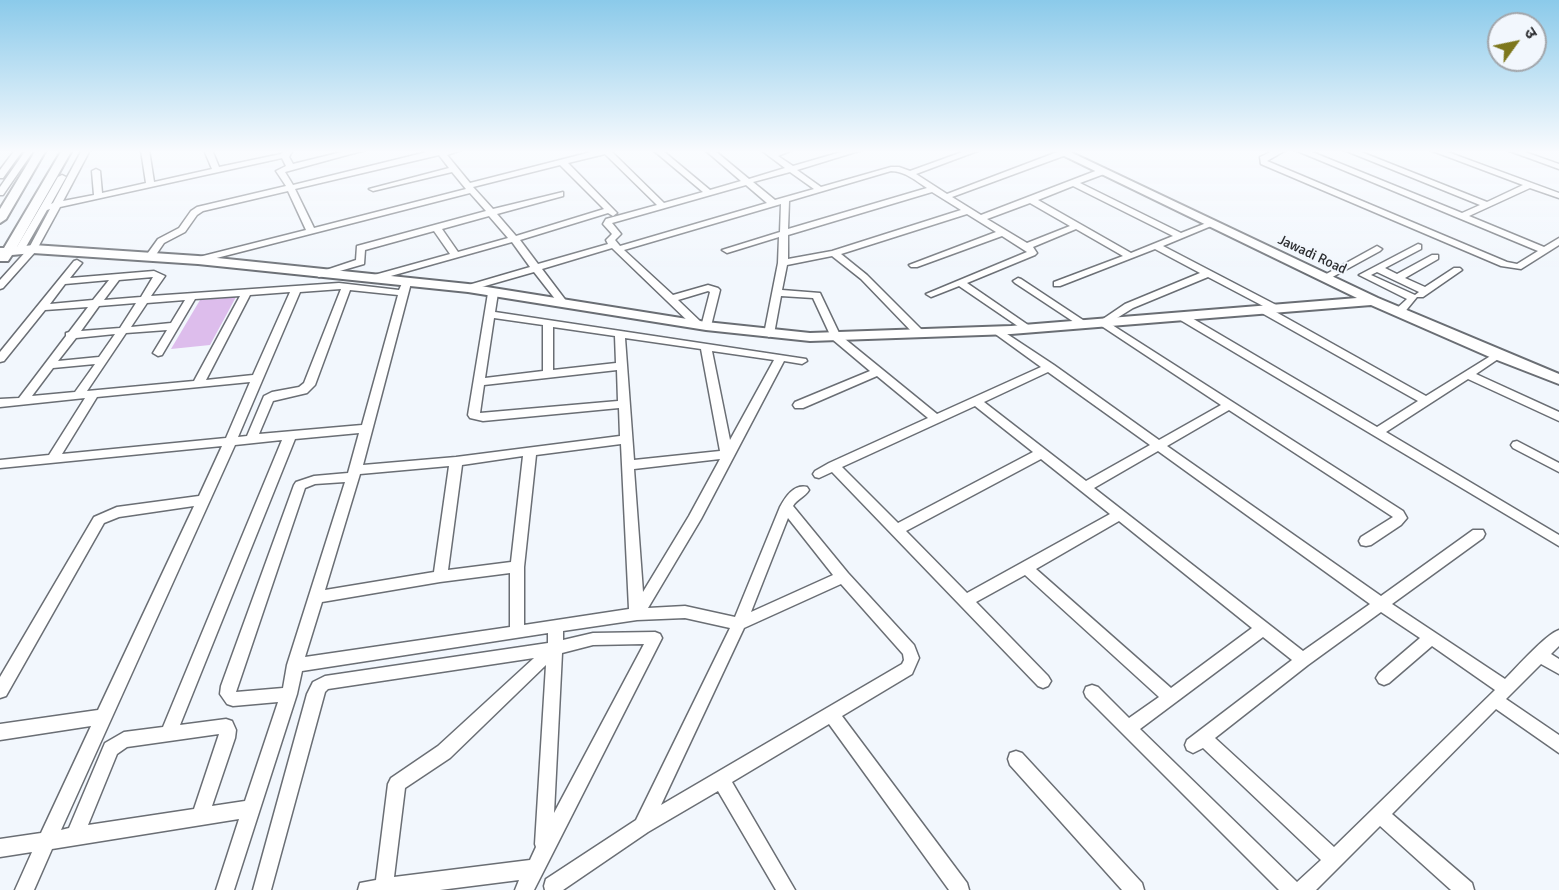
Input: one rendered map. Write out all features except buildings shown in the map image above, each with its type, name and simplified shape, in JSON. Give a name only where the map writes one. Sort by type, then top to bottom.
[{"type":"street","points":[[0,219],[17,192]]},
{"type":"street","points":[[0,286],[12,253],[45,192]]},
{"type":"street","points":[[12,253],[54,192]]},
{"type":"street","points":[[12,253],[56,205],[63,192]]},
{"type":"street","points":[[98,192],[98,196]]},
{"type":"street","points":[[44,208],[117,192]]},
{"type":"street","points":[[150,257],[159,241],[185,228],[196,210],[276,192]]},
{"type":"street","points":[[293,192],[311,231]]},
{"type":"street","points":[[198,260],[457,192]]},
{"type":"street","points":[[473,192],[514,239],[562,302]]},
{"type":"street","points":[[592,192],[618,218]]},
{"type":"street","points":[[649,192],[663,206]]},
{"type":"street","points":[[701,325],[616,247],[610,240],[617,234],[607,223],[708,192]]},
{"type":"street","points":[[760,192],[773,203]]},
{"type":"street","points":[[468,288],[810,192]]},
{"type":"street","points":[[727,250],[924,192]]},
{"type":"street","points":[[931,294],[1031,255],[1032,251],[937,192]]},
{"type":"street","points":[[946,197],[960,192]]},
{"type":"street","points":[[979,219],[1051,192]]},
{"type":"street","points":[[1089,192],[1180,236]]},
{"type":"street","name":"Jawadi Road","points":[[1143,192],[1373,301],[1497,355],[1559,379]]},
{"type":"street","points":[[1333,192],[1504,264],[1518,267],[1559,241]]},
{"type":"street","points":[[1401,192],[1544,250]]},
{"type":"street","points":[[1454,192],[1488,205]]},
{"type":"street","points":[[1461,216],[1516,192]]},
{"type":"street","points":[[318,274],[361,262],[360,248],[560,194]]},
{"type":"street","points":[[770,334],[783,263],[785,199]]},
{"type":"street","points":[[1031,200],[1130,256]]},
{"type":"street","points":[[370,279],[610,210]]},
{"type":"street","points":[[783,263],[834,253],[966,211]]},
{"type":"street","points":[[1057,284],[1212,224]]},
{"type":"street","points":[[1026,247],[1077,226]]},
{"type":"street","points":[[436,227],[456,256]]},
{"type":"street","points":[[914,265],[1001,233]]},
{"type":"street","points":[[1155,246],[1208,273],[1424,399]]},
{"type":"street","points":[[1413,298],[1364,275],[1418,247]]},
{"type":"street","points":[[1324,278],[1377,249]]},
{"type":"street","points":[[12,253],[198,260],[370,279],[404,288]]},
{"type":"street","points":[[834,253],[869,282],[918,332]]},
{"type":"street","points":[[1397,278],[1435,257]]},
{"type":"street","points":[[0,359],[77,263]]},
{"type":"street","points":[[1377,268],[1425,291]]},
{"type":"street","points":[[1399,312],[1413,298],[1456,270]]},
{"type":"street","points":[[1102,323],[1129,306],[1208,273]]},
{"type":"street","points":[[64,281],[158,274],[158,279],[79,395]]},
{"type":"street","points":[[22,400],[93,304],[116,277]]},
{"type":"street","points":[[1018,281],[1084,324]]},
{"type":"street","points":[[960,282],[1029,329]]},
{"type":"street","points":[[43,308],[347,286],[468,288],[701,325],[770,334],[836,337],[1029,329],[1373,301]]},
{"type":"street","points":[[251,440],[272,396],[303,390],[309,385],[347,286]]},
{"type":"street","points":[[225,890],[289,693],[354,474],[404,288]]},
{"type":"street","points":[[671,299],[708,288],[715,290],[701,325]]},
{"type":"street","points":[[24,890],[230,442],[296,289]]},
{"type":"street","points":[[198,384],[246,293]]},
{"type":"street","points":[[493,293],[474,411],[477,417],[624,404]]},
{"type":"street","points":[[777,294],[817,295],[836,337],[936,419]]},
{"type":"street","points":[[158,352],[192,296]]},
{"type":"street","points":[[489,314],[802,361]]},
{"type":"street","points":[[1181,316],[1559,541]]},
{"type":"street","points":[[548,323],[548,374]]},
{"type":"street","points":[[1102,323],[1398,514],[1400,518],[1396,522],[1366,541]]},
{"type":"street","points":[[70,335],[174,326]]},
{"type":"street","points":[[998,331],[1431,637],[1559,745]]},
{"type":"street","points":[[620,333],[637,614]]},
{"type":"street","points":[[706,346],[728,454]]},
{"type":"street","points":[[1378,432],[1424,399],[1497,355]]},
{"type":"street","points":[[637,614],[694,519],[780,358]]},
{"type":"street","points":[[48,365],[102,360]]},
{"type":"street","points":[[479,382],[622,366]]},
{"type":"street","points":[[819,474],[1050,367]]},
{"type":"street","points":[[799,405],[879,371]]},
{"type":"street","points":[[1467,374],[1559,417]]},
{"type":"street","points":[[0,403],[258,378]]},
{"type":"street","points":[[53,459],[93,394]]},
{"type":"street","points":[[976,401],[1303,660]]},
{"type":"street","points":[[1085,487],[1230,405]]},
{"type":"street","points":[[1,466],[366,428]]},
{"type":"street","points":[[168,734],[290,436]]},
{"type":"street","points":[[289,693],[233,699],[228,694],[300,485],[314,480],[354,474],[626,439]]},
{"type":"street","points":[[1517,445],[1559,468]]},
{"type":"street","points":[[517,632],[517,567],[530,451]]},
{"type":"street","points":[[897,530],[1042,453]]},
{"type":"street","points":[[628,465],[728,454]]},
{"type":"street","points":[[440,576],[456,461]]},
{"type":"street","points":[[833,466],[1043,681]]},
{"type":"street","points":[[642,826],[739,624],[786,507],[792,497],[803,490]]},
{"type":"street","points":[[0,691],[99,520],[117,512],[203,500]]},
{"type":"street","points":[[553,886],[642,826],[907,669],[912,657],[786,507]]},
{"type":"street","points":[[966,601],[1120,514]]},
{"type":"street","points":[[1334,859],[1198,741],[1380,603],[1478,534]]},
{"type":"street","points":[[317,597],[440,576],[517,567]]},
{"type":"street","points":[[1026,568],[1170,697]]},
{"type":"street","points":[[296,665],[637,614],[685,612],[739,624],[843,577]]},
{"type":"street","points":[[543,849],[556,626]]},
{"type":"street","points":[[1129,729],[1263,628]]},
{"type":"street","points":[[1303,890],[1559,636]]},
{"type":"street","points":[[1384,678],[1431,637]]},
{"type":"street","points":[[262,890],[315,694],[319,687],[332,680],[554,648],[593,639],[655,638],[543,849],[524,890]]},
{"type":"street","points":[[533,869],[376,888],[397,784],[444,752],[554,648]]},
{"type":"street","points":[[1539,654],[1559,667]]},
{"type":"street","points":[[1092,692],[1292,890]]},
{"type":"street","points":[[830,713],[960,890]]},
{"type":"street","points":[[0,732],[103,717]]},
{"type":"street","points":[[75,836],[111,749],[124,740],[226,726],[228,730],[200,816]]},
{"type":"street","points":[[1016,759],[1135,890]]},
{"type":"street","points":[[721,780],[786,890]]},
{"type":"street","points":[[0,848],[250,808]]},
{"type":"street","points":[[1379,814],[1464,890]]},
{"type":"shaded area","points":[[236,297],[210,345],[171,349],[200,300]]}]
